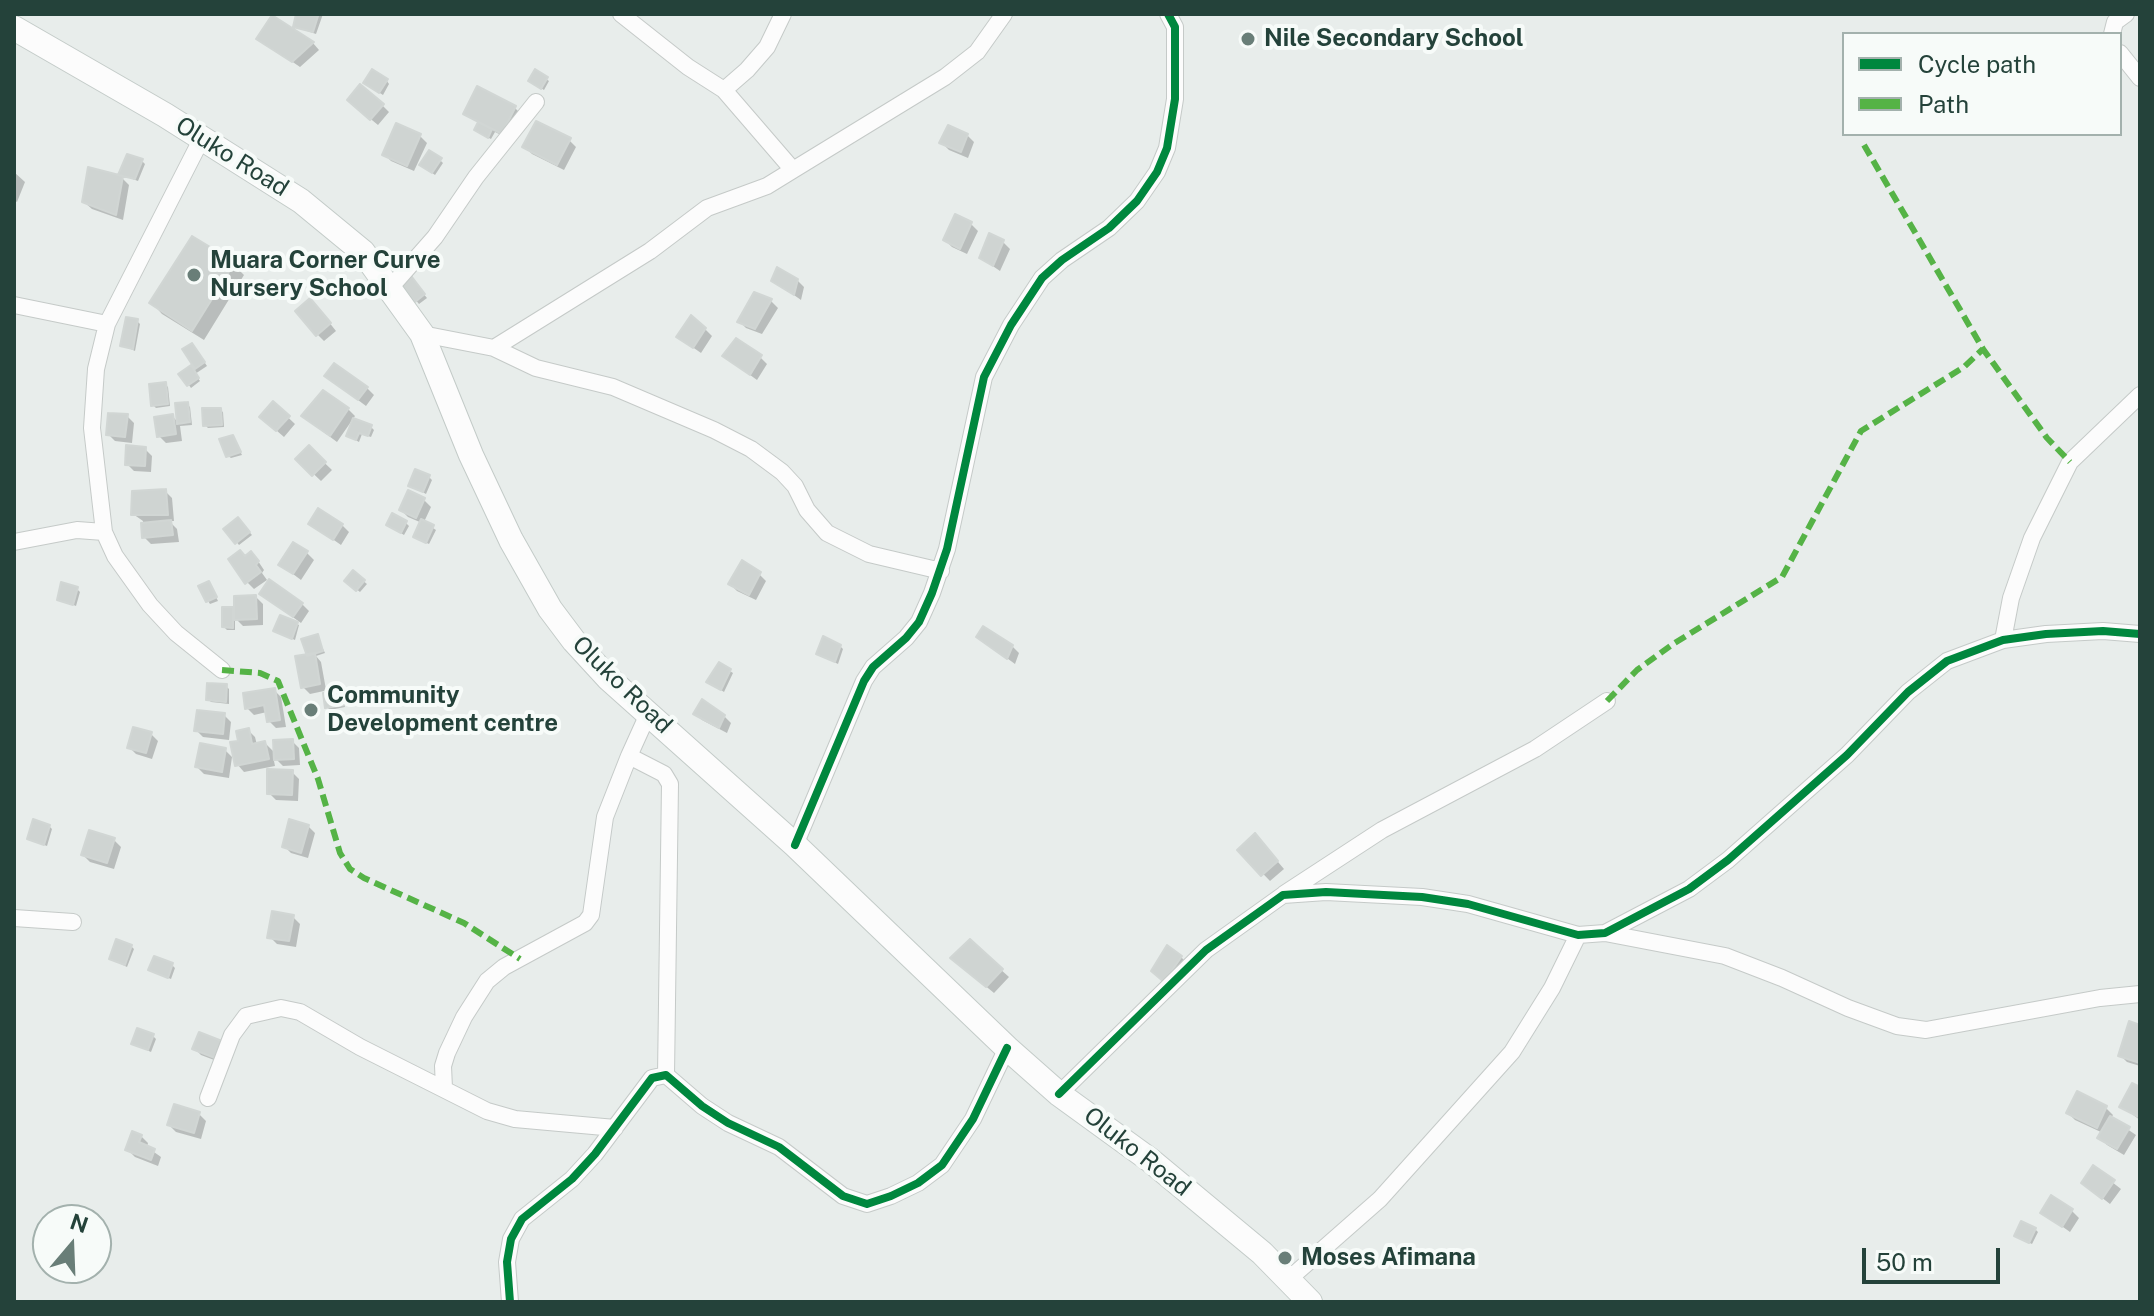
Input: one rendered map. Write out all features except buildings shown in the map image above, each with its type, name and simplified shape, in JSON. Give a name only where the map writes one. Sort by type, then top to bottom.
[{"type":"main road","name":"Oluko Road","points":[[14,28],[202,138],[301,201],[363,252],[422,334],[471,455],[511,540],[550,609],[599,669],[795,845],[1007,1048],[1059,1094],[1150,1160],[1262,1253],[1310,1302]]},
{"type":"street","points":[[621,14],[688,67],[724,90],[793,170]]},
{"type":"street","points":[[724,90],[767,47],[783,14]]},
{"type":"street","points":[[494,348],[650,251],[707,208],[767,186],[945,77],[977,52],[1004,14]]},
{"type":"street","points":[[795,845],[864,681],[873,667],[919,622],[941,571],[984,377],[1011,325],[1042,278],[1062,260],[1109,228],[1137,201],[1157,172],[1167,148],[1175,99],[1175,27],[1168,14]]},
{"type":"street","points":[[2112,32],[2115,22],[2126,14]]},
{"type":"street","points":[[2122,56],[2140,78]]},
{"type":"street","points":[[390,288],[435,237],[476,177],[536,102]]},
{"type":"street","points":[[202,138],[107,324],[96,369],[92,428],[104,532],[115,556],[150,605],[176,633],[222,670]]},
{"type":"street","points":[[14,305],[107,324]]},
{"type":"street","points":[[422,334],[494,348],[536,368],[613,387],[714,430],[751,449],[782,472],[795,486],[807,510],[827,533],[869,554],[941,571]]},
{"type":"street","points":[[2003,640],[2011,598],[2032,538],[2070,462],[2140,395]]},
{"type":"street","points":[[14,542],[77,530],[104,532]]},
{"type":"street","points":[[1605,933],[1689,889],[1728,860],[1847,755],[1908,692],[1947,661],[2003,640],[2103,631],[2140,634]]},
{"type":"street","points":[[1059,1094],[1206,950],[1382,830],[1535,749],[1607,701]]},
{"type":"street","points":[[444,1088],[443,1066],[447,1053],[464,1017],[487,981],[504,967],[585,923],[591,915],[605,817],[648,714]]},
{"type":"street","points":[[629,756],[664,774],[670,784],[666,1075]]},
{"type":"street","points":[[1283,895],[1326,892],[1422,897],[1468,904],[1578,935],[1605,933],[1725,956],[1860,1013],[1897,1026],[1926,1030],[2100,998],[2140,994]]},
{"type":"street","points":[[14,918],[73,922]]},
{"type":"street","points":[[1289,1279],[1380,1199],[1512,1052],[1552,988],[1578,935]]},
{"type":"street","points":[[208,1098],[232,1035],[246,1016],[281,1008],[300,1012],[360,1047],[487,1111],[515,1119],[615,1128]]},
{"type":"street","points":[[666,1075],[702,1106],[728,1123],[779,1147],[843,1196],[867,1204],[918,1183],[942,1165],[973,1119],[1007,1048]]},
{"type":"street","points":[[510,1302],[507,1262],[511,1239],[522,1219],[572,1179],[652,1078],[666,1075]]},
{"type":"marked path","points":[[1864,145],[1983,349],[2047,438],[2070,462]]},
{"type":"marked path","points":[[1607,701],[1637,670],[1673,644],[1782,577],[1861,431],[1964,367],[1983,349]]},
{"type":"marked path","points":[[222,670],[260,673],[278,681],[318,779],[340,853],[350,869],[464,923],[520,959]]},
{"type":"cycle path","points":[[795,845],[864,681],[873,667],[919,622],[932,593],[947,549],[984,377],[1011,325],[1042,278],[1062,260],[1109,228],[1137,201],[1157,172],[1167,148],[1175,99],[1175,27],[1168,14]]},
{"type":"cycle path","points":[[1059,1094],[1206,950],[1283,895],[1326,892],[1422,897],[1468,904],[1578,935],[1605,933],[1689,889],[1728,860],[1847,755],[1908,692],[1947,661],[2003,640],[2103,631],[2140,634]]},
{"type":"cycle path","points":[[510,1302],[507,1262],[511,1239],[522,1219],[572,1179],[595,1154],[652,1078],[666,1075],[702,1106],[728,1123],[779,1147],[843,1196],[867,1204],[918,1183],[942,1165],[973,1119],[1007,1048]]},
{"type":"place","name":"Nile Secondary School","points":[[1248,39]]},
{"type":"place","name":"Muara Corner Curve Nursery School","points":[[194,275]]},
{"type":"place","name":"Community Development centre","points":[[311,710]]},
{"type":"place","name":"Moses Afimana","points":[[1285,1258]]}]
